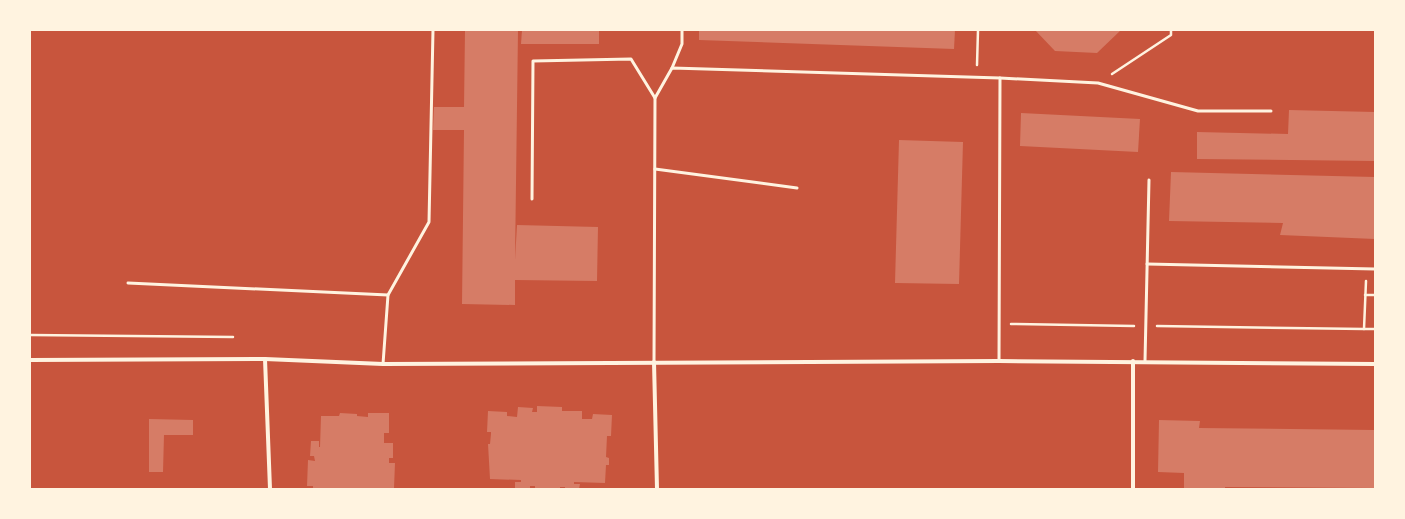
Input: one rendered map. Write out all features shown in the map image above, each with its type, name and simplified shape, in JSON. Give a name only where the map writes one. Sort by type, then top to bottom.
[{"type":"street","points":[[264,359],[270,489]]},
{"type":"street","points":[[30,360],[264,359],[383,364],[1145,361],[1375,364]]},
{"type":"street","points":[[1133,361],[1133,489]]},
{"type":"street","points":[[654,362],[657,489]]},
{"type":"lane","points":[[383,364],[388,295],[429,222],[433,30]]},
{"type":"lane","points":[[654,362],[655,98],[672,68],[682,44],[682,30]]},
{"type":"lane","points":[[532,199],[533,61],[631,59],[655,98]]},
{"type":"lane","points":[[672,68],[977,77],[1098,83],[1198,111],[1271,111]]},
{"type":"lane","points":[[999,361],[1000,78]]},
{"type":"lane","points":[[655,169],[797,188]]},
{"type":"lane","points":[[1145,361],[1150,180]]},
{"type":"lane","points":[[1147,264],[1375,269]]},
{"type":"lane","points":[[128,283],[388,295]]},
{"type":"path","points":[[977,77],[978,30]]},
{"type":"path","points":[[1098,83],[1171,35],[1171,30]]},
{"type":"path","points":[[1364,329],[1366,269]]},
{"type":"path","points":[[1365,295],[1375,295]]},
{"type":"path","points":[[1000,324],[1375,329]]},
{"type":"path","points":[[30,335],[234,337]]},
{"type":"building","points":[[465,30],[518,30],[515,260],[517,225],[598,227],[597,281],[515,280],[515,305],[462,304],[464,130],[433,130],[434,107],[464,107]]},
{"type":"building","points":[[522,30],[599,30],[599,44],[521,44]]},
{"type":"building","points":[[699,30],[955,30],[954,49],[699,40]]},
{"type":"building","points":[[1035,30],[1121,30],[1097,53],[1055,51]]},
{"type":"building","points":[[1289,110],[1375,112],[1375,161],[1197,159],[1197,132],[1288,134]]},
{"type":"building","points":[[1021,113],[1140,119],[1138,152],[1020,146]]},
{"type":"building","points":[[899,140],[963,142],[959,284],[895,283]]},
{"type":"building","points":[[1171,172],[1375,177],[1375,239],[1280,235],[1283,223],[1169,221]]},
{"type":"building","points":[[537,406],[562,407],[562,411],[582,411],[582,419],[592,419],[593,414],[612,415],[611,436],[607,436],[606,457],[609,458],[609,465],[606,465],[605,483],[574,482],[574,484],[580,484],[579,489],[565,489],[565,487],[560,487],[560,489],[535,489],[535,486],[530,486],[530,489],[515,489],[515,482],[521,482],[521,480],[490,479],[488,444],[490,444],[491,432],[487,432],[488,411],[507,412],[507,416],[517,417],[518,407],[533,408],[532,412],[537,412]]},
{"type":"building","points":[[340,413],[357,414],[357,416],[368,417],[368,413],[389,413],[389,433],[384,433],[384,443],[393,443],[393,458],[389,458],[389,463],[395,463],[394,488],[313,489],[313,486],[307,486],[308,460],[315,461],[314,456],[310,456],[311,441],[319,441],[320,447],[321,416],[339,416]]},
{"type":"building","points":[[149,419],[193,420],[193,435],[164,435],[163,472],[149,472]]},
{"type":"building","points":[[1159,420],[1200,421],[1199,428],[1375,430],[1375,488],[1225,487],[1225,489],[1184,489],[1184,473],[1158,472]]}]
